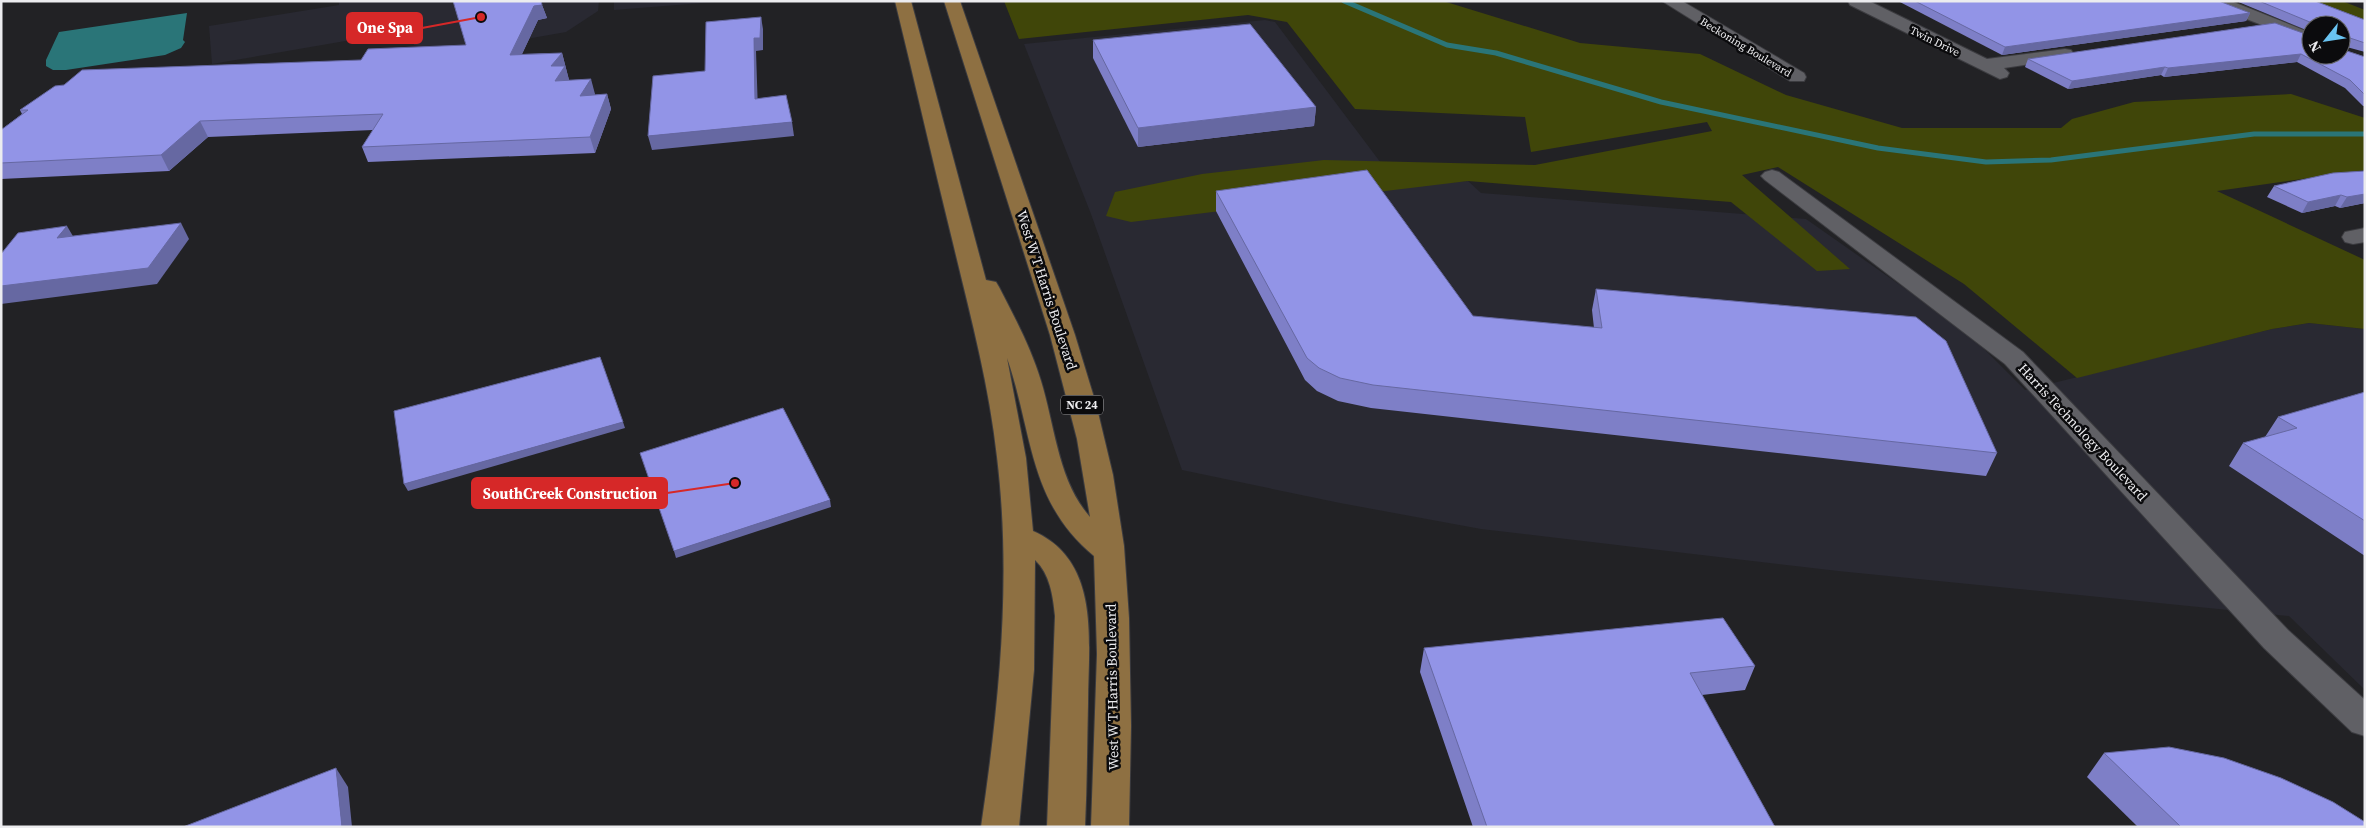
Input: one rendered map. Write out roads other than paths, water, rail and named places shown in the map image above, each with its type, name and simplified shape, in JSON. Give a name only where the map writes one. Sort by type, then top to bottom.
[{"type":"main road","points":[[903,1],[1004,408],[1018,537],[1017,635],[1010,759],[1000,827]]},
{"type":"main road","name":"West W T Harris Boulevard","points":[[952,1],[1054,304],[1072,366],[1104,509],[1109,552],[1113,701],[1110,827]]},
{"type":"main road","points":[[964,242],[1010,331],[1028,382],[1055,486],[1063,505],[1091,540],[1109,552]]},
{"type":"main road","points":[[1018,537],[1040,547],[1049,554],[1059,568],[1068,598],[1071,658],[1066,827]]},
{"type":"street","name":"Beckoning Boulevard","points":[[1670,1],[1797,77]]},
{"type":"street","name":"Twin Drive","points":[[1856,1],[2014,80]]},
{"type":"street","points":[[2216,1],[2301,35]]},
{"type":"street","points":[[2242,28],[2272,24]]},
{"type":"street","points":[[1984,65],[2080,52]]},
{"type":"street","name":"Harris Technology Boulevard","points":[[1772,176],[2014,358],[2276,638],[2365,722]]},
{"type":"water","points":[[187,13],[183,40],[185,42],[181,48],[165,55],[66,70],[53,70],[46,66],[46,60],[59,32]]},
{"type":"waterway","points":[[1344,1],[1447,45],[1496,53],[1661,102],[1878,148],[1986,162],[2051,160],[2254,134],[2365,134]]},
{"type":"place","name":"One Spa","points":[[481,17]]},
{"type":"place","name":"SouthCreek Construction","points":[[735,483]]}]
